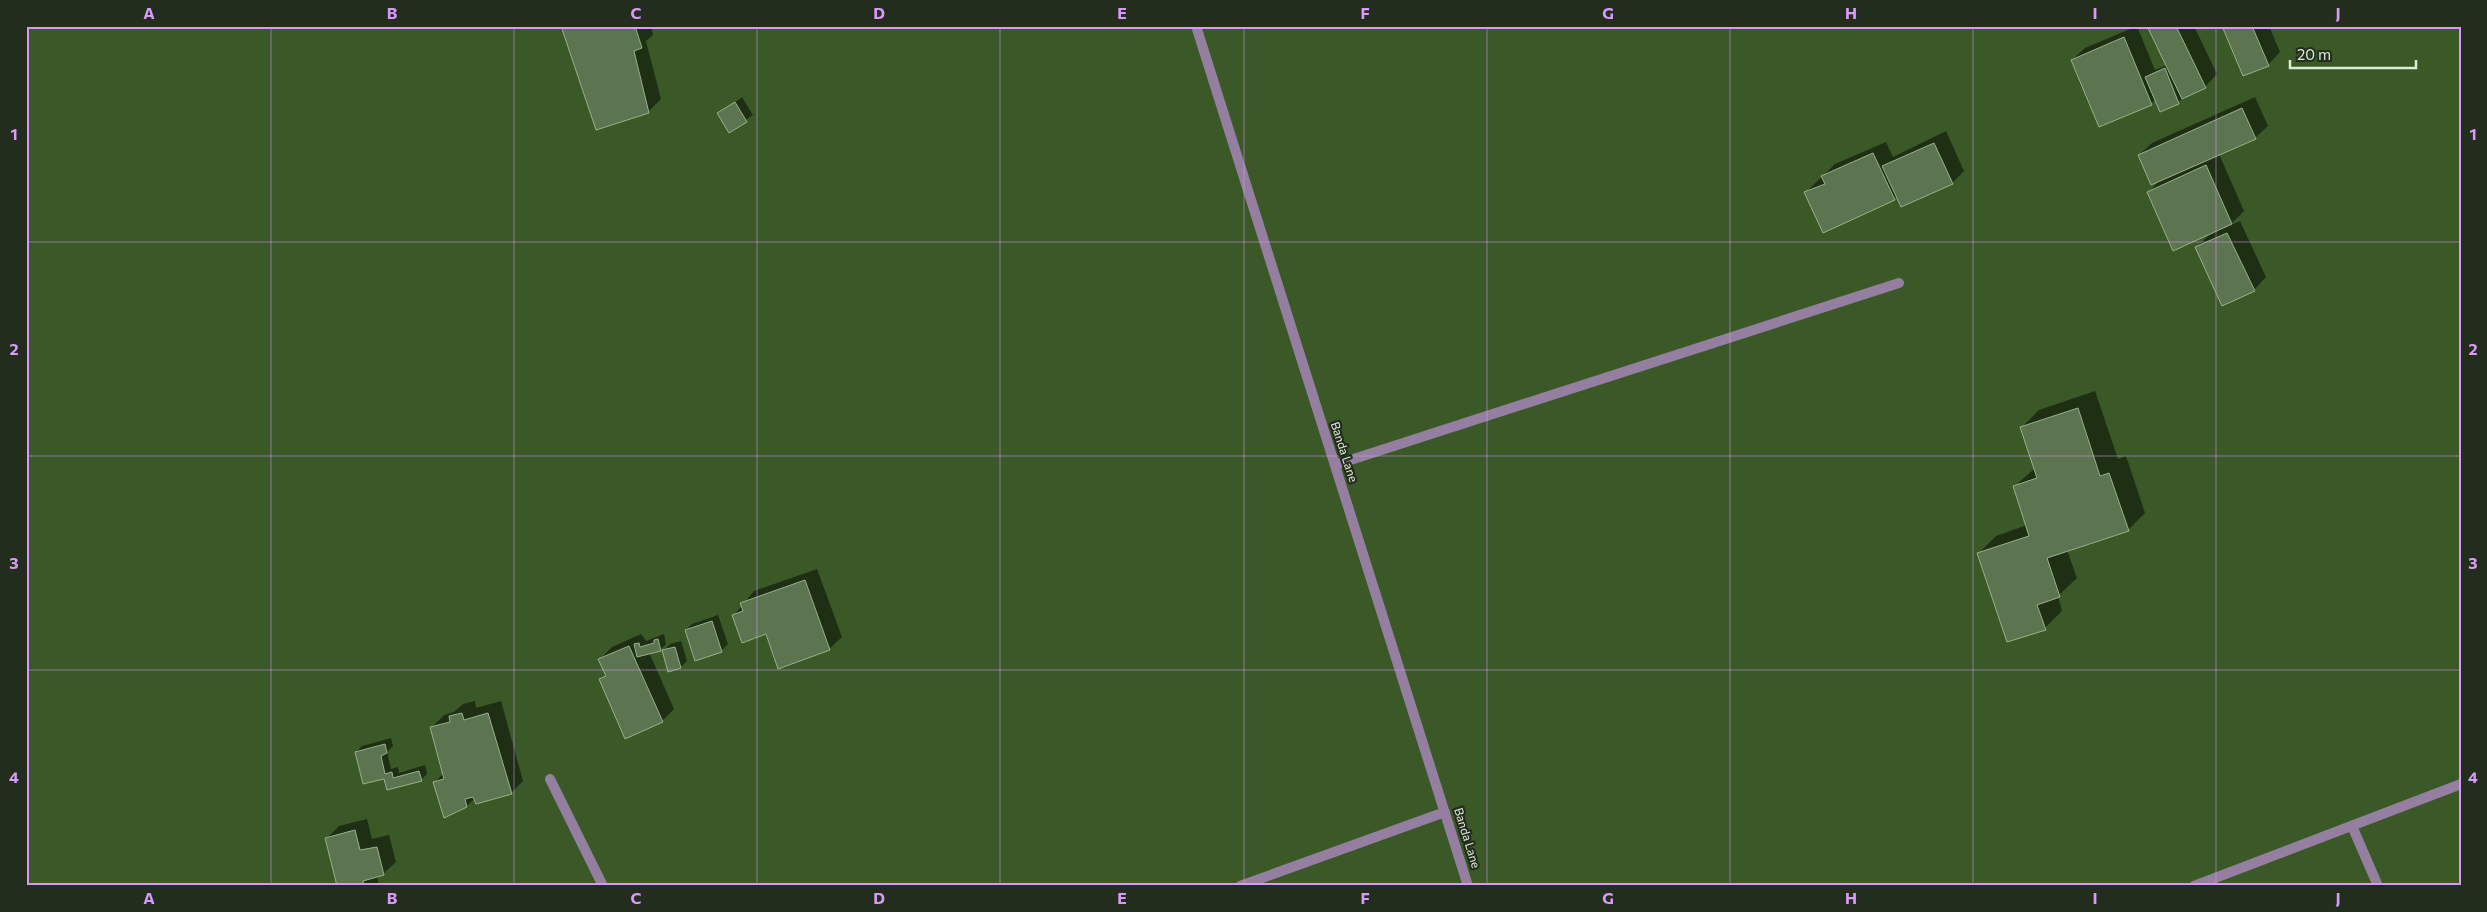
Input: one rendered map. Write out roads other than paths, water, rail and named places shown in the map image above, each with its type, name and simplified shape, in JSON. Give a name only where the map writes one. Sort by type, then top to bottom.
[{"type":"street","name":"Banda Lane","points":[[1196,26],[1468,886]]},
{"type":"street","points":[[1335,465],[1899,284]]},
{"type":"street","points":[[550,779],[603,886]]},
{"type":"street","points":[[2194,886],[2461,784]]},
{"type":"street","points":[[1240,886],[1445,812]]},
{"type":"street","points":[[2352,826],[2378,886]]}]
